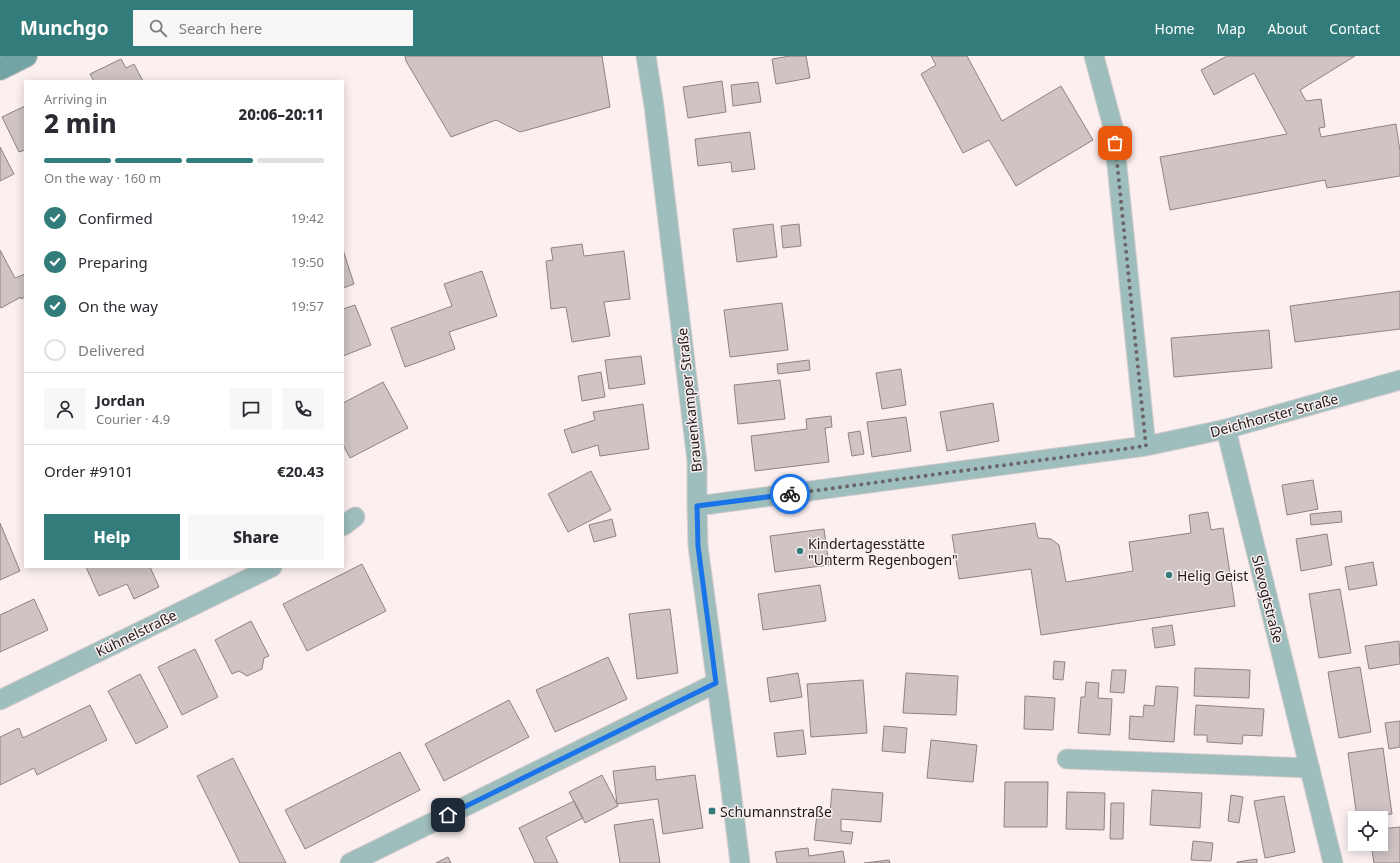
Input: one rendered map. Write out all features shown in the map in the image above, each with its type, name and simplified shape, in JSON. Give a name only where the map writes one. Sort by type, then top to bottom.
[{"type":"main road","points":[[0,69],[26,56]]},
{"type":"street","name":"Brauenkamper Straße","points":[[646,56],[654,106],[697,461],[698,546],[740,863]]},
{"type":"street","points":[[1094,56],[1113,127],[1146,446]]},
{"type":"street","name":"Deichhorster Straße","points":[[697,506],[1146,446],[1226,429],[1400,380]]},
{"type":"street","name":"Slevogtstraße","points":[[1226,429],[1333,863]]},
{"type":"street","name":"Kühnelstraße","points":[[0,700],[270,568]]},
{"type":"street","points":[[350,863],[716,683]]},
{"type":"street","points":[[1067,759],[1310,768]]},
{"type":"building","points":[[405,56],[602,56],[610,107],[520,132],[496,120],[451,137],[406,61]]},
{"type":"building","points":[[790,56],[806,56],[810,78],[776,84],[772,59]]},
{"type":"building","points":[[931,56],[967,56],[1002,121],[1061,86],[1093,140],[1016,186],[989,140],[963,153],[921,74],[936,65]]},
{"type":"building","points":[[1227,56],[1355,56],[1300,90],[1306,101],[1321,99],[1325,127],[1319,128],[1321,137],[1396,124],[1400,151],[1400,176],[1327,188],[1325,180],[1170,210],[1160,157],[1287,134],[1254,73],[1214,95],[1201,70]]},
{"type":"building","points":[[121,59],[126,68],[134,64],[142,80],[93,80],[90,74]]},
{"type":"building","points":[[722,81],[726,112],[688,118],[683,87]]},
{"type":"building","points":[[758,82],[761,102],[733,106],[731,85]]},
{"type":"building","points":[[24,106],[24,150],[19,152],[2,117]]},
{"type":"building","points":[[750,132],[755,169],[732,172],[731,162],[698,166],[695,139]]},
{"type":"building","points":[[0,147],[14,174],[0,181]]},
{"type":"building","points":[[773,224],[777,257],[737,262],[733,229]]},
{"type":"building","points":[[799,224],[801,246],[783,248],[781,226]]},
{"type":"building","points":[[582,244],[584,256],[624,251],[630,299],[604,302],[610,336],[572,342],[566,307],[551,309],[546,261],[553,260],[551,248]]},
{"type":"building","points":[[0,250],[15,278],[24,274],[24,298],[21,299],[21,297],[1,308]]},
{"type":"building","points":[[344,253],[354,284],[344,288]]},
{"type":"building","points":[[482,271],[497,316],[449,332],[455,349],[405,367],[391,328],[452,306],[444,284]]},
{"type":"building","points":[[1400,291],[1400,329],[1295,342],[1290,306]]},
{"type":"building","points":[[782,303],[788,350],[730,357],[724,310]]},
{"type":"building","points":[[355,305],[371,345],[344,356],[344,309]]},
{"type":"building","points":[[1269,330],[1272,368],[1174,377],[1171,338]]},
{"type":"building","points":[[641,356],[645,384],[609,389],[605,360]]},
{"type":"building","points":[[809,360],[810,370],[778,374],[777,364]]},
{"type":"building","points":[[901,369],[906,405],[882,409],[876,373]]},
{"type":"building","points":[[601,372],[605,397],[582,401],[578,376]]},
{"type":"building","points":[[780,380],[785,419],[738,424],[734,385]]},
{"type":"building","points":[[383,382],[408,428],[350,458],[344,447],[344,402]]},
{"type":"building","points":[[993,403],[999,441],[947,451],[940,412]]},
{"type":"building","points":[[643,404],[649,449],[600,456],[598,445],[572,453],[564,430],[595,420],[593,412]]},
{"type":"building","points":[[831,416],[832,427],[825,428],[829,462],[755,471],[751,436],[807,429],[806,419]]},
{"type":"building","points":[[906,417],[911,451],[872,457],[867,422]]},
{"type":"building","points":[[860,431],[864,454],[852,456],[848,433]]},
{"type":"building","points":[[591,471],[611,510],[568,532],[548,494]]},
{"type":"building","points":[[1313,480],[1318,509],[1287,515],[1282,485]]},
{"type":"building","points":[[1341,511],[1342,522],[1311,525],[1310,514]]},
{"type":"building","name":"Helig Geist","points":[[1208,512],[1211,530],[1223,528],[1235,606],[1041,635],[1031,569],[959,579],[952,535],[1035,523],[1038,538],[1051,539],[1059,545],[1066,582],[1133,571],[1129,542],[1191,533],[1189,515]]},
{"type":"building","points":[[612,519],[616,536],[594,542],[589,525]]},
{"type":"building","points":[[0,523],[20,571],[0,580]]},
{"type":"building","name":"Kindertagesstätte \"Unterm Regenbogen\"","points":[[824,529],[829,565],[775,572],[770,536]]},
{"type":"building","points":[[1327,534],[1332,565],[1301,571],[1296,539]]},
{"type":"building","points":[[1373,562],[1377,585],[1349,590],[1345,567]]},
{"type":"building","points":[[362,564],[386,611],[307,651],[283,604]]},
{"type":"building","points":[[86,568],[150,568],[159,587],[134,599],[127,584],[99,596]]},
{"type":"building","points":[[820,585],[826,621],[763,630],[758,594]]},
{"type":"building","points":[[1340,589],[1351,653],[1319,658],[1309,594]]},
{"type":"building","points":[[34,599],[48,630],[0,652],[0,615]]},
{"type":"building","points":[[670,609],[678,673],[637,679],[629,614]]},
{"type":"building","points":[[251,621],[269,656],[264,658],[262,669],[247,676],[239,671],[232,674],[215,640]]},
{"type":"building","points":[[1172,625],[1175,645],[1155,648],[1152,628]]},
{"type":"building","points":[[1399,641],[1400,664],[1369,669],[1365,646]]},
{"type":"building","points":[[195,649],[218,697],[182,715],[158,667]]},
{"type":"building","points":[[608,657],[627,699],[555,732],[536,690]]},
{"type":"building","points":[[1054,661],[1065,662],[1063,680],[1053,679]]},
{"type":"building","points":[[1360,667],[1371,732],[1339,738],[1328,672]]},
{"type":"building","points":[[1195,668],[1250,670],[1249,698],[1194,696]]},
{"type":"building","points":[[1112,670],[1126,670],[1124,693],[1110,692]]},
{"type":"building","points":[[798,673],[802,697],[770,702],[767,678]]},
{"type":"building","points":[[906,673],[958,676],[956,715],[903,713]]},
{"type":"building","points":[[140,674],[168,727],[136,744],[108,691]]},
{"type":"building","points":[[863,680],[867,733],[811,737],[807,684]]},
{"type":"building","points":[[1086,682],[1099,683],[1098,698],[1112,699],[1110,735],[1078,733],[1081,697],[1085,697]]},
{"type":"building","points":[[1156,686],[1178,687],[1174,742],[1129,739],[1130,716],[1143,717],[1144,705],[1154,706]]},
{"type":"building","points":[[1025,696],[1055,698],[1053,730],[1024,729]]},
{"type":"building","points":[[509,700],[529,737],[444,781],[425,744]]},
{"type":"building","points":[[90,705],[107,740],[37,775],[34,768],[0,785],[0,737],[19,728],[23,738]]},
{"type":"building","points":[[1196,705],[1264,709],[1262,736],[1243,735],[1242,744],[1207,742],[1207,735],[1194,735]]},
{"type":"building","points":[[1400,721],[1400,747],[1389,749],[1385,723]]},
{"type":"building","points":[[884,726],[907,728],[905,753],[882,751]]},
{"type":"building","points":[[803,730],[806,754],[777,757],[774,733]]},
{"type":"building","points":[[931,740],[977,745],[973,782],[927,778]]},
{"type":"building","points":[[1383,748],[1392,814],[1388,814],[1388,811],[1356,811],[1348,753]]},
{"type":"building","points":[[400,752],[420,790],[305,849],[285,810]]},
{"type":"building","points":[[233,758],[286,863],[240,863],[197,776]]},
{"type":"building","points":[[655,766],[656,780],[695,775],[703,828],[663,834],[658,799],[617,804],[613,771]]},
{"type":"building","points":[[602,775],[618,806],[585,823],[569,792]]},
{"type":"building","points":[[1005,782],[1048,782],[1047,827],[1004,827]]},
{"type":"building","points":[[832,789],[883,793],[881,822],[841,819],[841,831],[853,832],[851,844],[814,840],[817,814],[830,814]]},
{"type":"building","points":[[1152,790],[1202,793],[1200,828],[1150,825]]},
{"type":"building","points":[[1067,792],[1105,793],[1104,830],[1066,829]]},
{"type":"building","points":[[1231,795],[1243,797],[1239,823],[1228,821]]},
{"type":"building","points":[[1284,796],[1295,852],[1265,858],[1254,801]]},
{"type":"building","points":[[574,801],[583,818],[546,837],[558,863],[535,863],[519,828]]},
{"type":"building","points":[[1111,803],[1124,803],[1123,839],[1110,839]]},
{"type":"building","points":[[653,819],[660,863],[620,863],[614,825]]},
{"type":"building","points":[[1400,827],[1400,863],[1374,863],[1372,851],[1388,851],[1388,828]]},
{"type":"building","points":[[1193,841],[1213,843],[1211,861],[1191,860]]},
{"type":"building","points":[[808,848],[809,856],[843,851],[845,863],[777,863],[775,852]]},
{"type":"building","points":[[448,857],[451,863],[436,863]]},
{"type":"building","points":[[1257,859],[1257,863],[1237,863],[1237,862]]},
{"type":"building","points":[[889,860],[890,863],[864,863]]},
{"type":"way so far","points":[[790,494],[1146,446],[1115,143]]},
{"type":"place","name":"Kindertagesstätte \"Unterm Regenbogen\"","points":[[800,551]]},
{"type":"place","name":"Helig Geist","points":[[1169,575]]},
{"type":"place","name":"Schumannstraße","points":[[712,811]]},
{"type":"route","points":[[448,815],[716,683],[698,546],[697,506],[790,494]]}]
